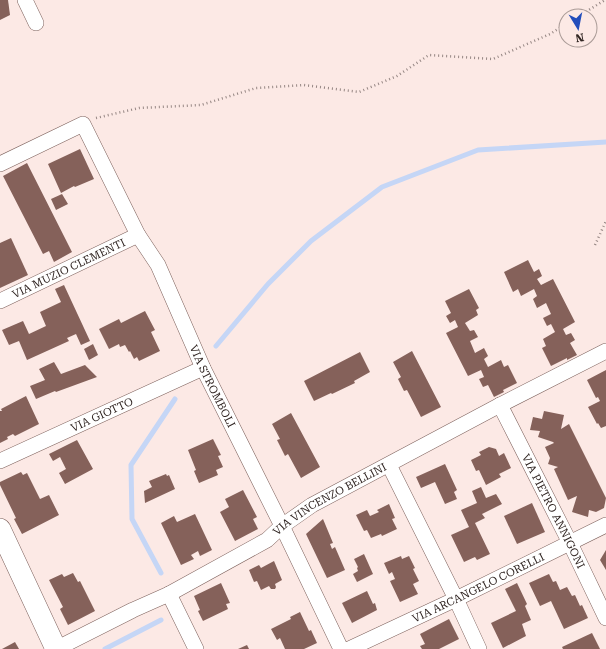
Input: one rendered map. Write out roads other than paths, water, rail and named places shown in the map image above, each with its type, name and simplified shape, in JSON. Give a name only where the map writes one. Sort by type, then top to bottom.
[{"type":"street","points":[[25,0],[36,23]]},
{"type":"street","name":"VIA STROMBOLI","points":[[0,164],[83,124],[138,235],[158,265],[203,368],[282,526],[341,649]]},
{"type":"street","name":"VIA MUZIO CLEMENTI","points":[[0,301],[138,235]]},
{"type":"street","name":"VIA VINCENZO BELLINI","points":[[56,649],[133,610],[169,594],[267,540],[282,526],[312,505],[500,405],[606,351]]},
{"type":"street","name":"VIA GIOTTO","points":[[0,461],[203,368]]},
{"type":"street","name":"VIA PIETRO ANNIGONI","points":[[500,405],[606,618]]},
{"type":"street","points":[[389,464],[479,649]]},
{"type":"street","name":"VIA ARCANGELO CORELLI","points":[[349,649],[456,599],[606,525]]},
{"type":"street","points":[[0,529],[56,649]]},
{"type":"street","points":[[169,594],[196,649]]},
{"type":"waterway","points":[[216,346],[268,284],[311,241],[382,187],[478,150],[606,142]]},
{"type":"waterway","points":[[161,573],[132,519],[131,465],[175,399]]},
{"type":"waterway","points":[[105,649],[161,620]]}]
